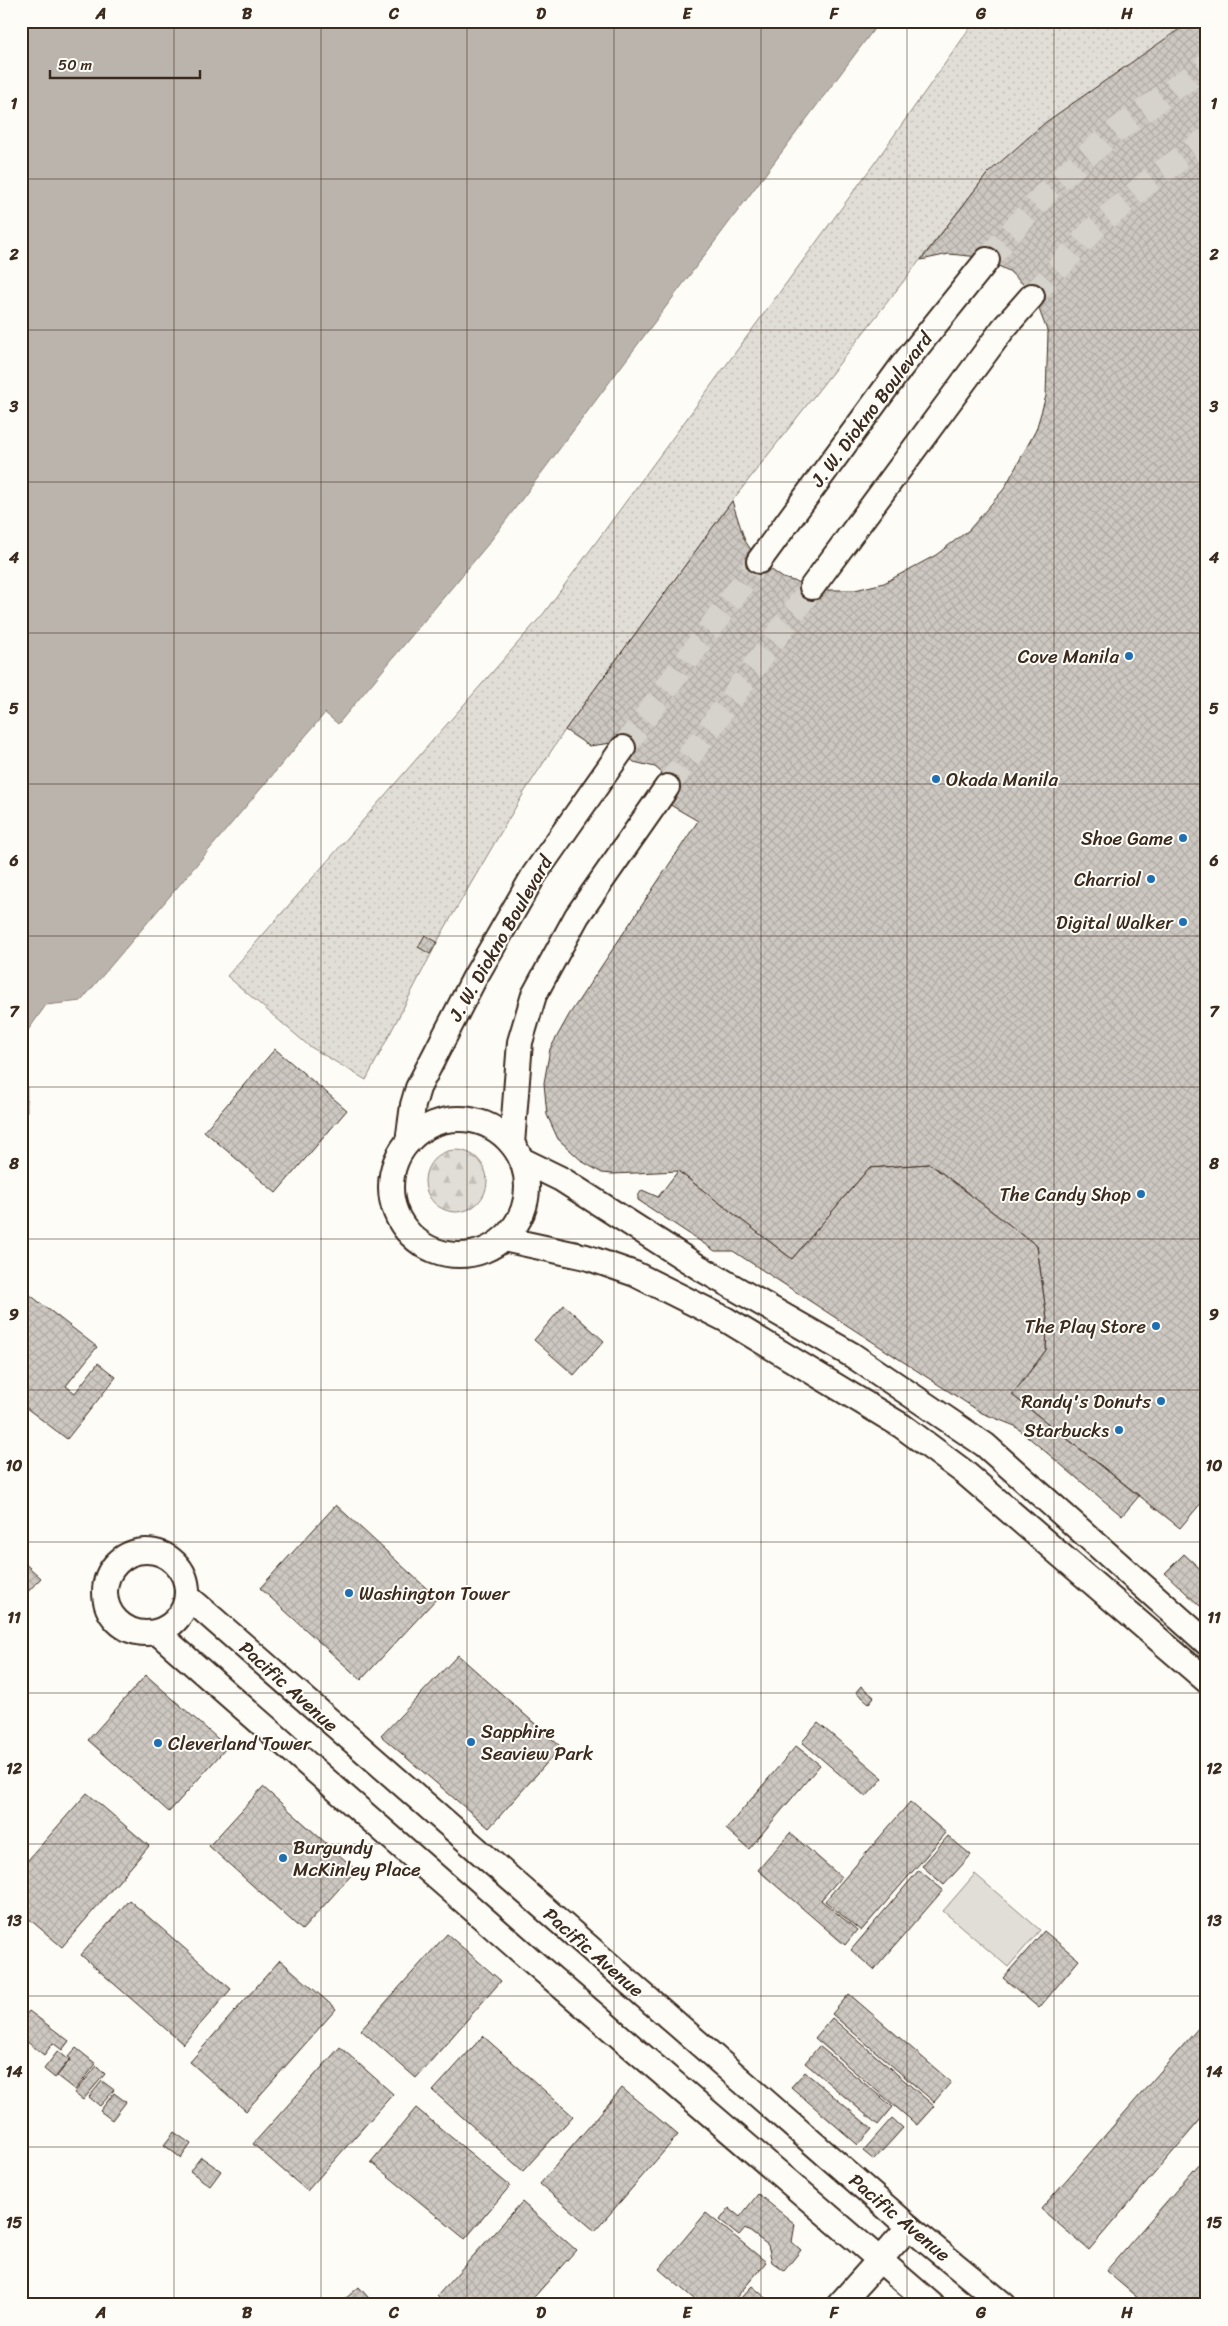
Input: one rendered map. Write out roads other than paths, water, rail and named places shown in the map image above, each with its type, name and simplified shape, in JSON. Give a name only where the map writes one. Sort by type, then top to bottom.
[{"type":"street","name":"J. W. Diokno Boulevard","points":[[759,561],[902,366],[986,260]]},
{"type":"street","points":[[812,587],[1002,329],[1032,296]]},
{"type":"street","name":"J. W. Diokno Boulevard","points":[[408,1142],[412,1105],[418,1088],[474,979],[534,875],[623,748]]},
{"type":"street","points":[[667,788],[577,916],[534,996],[520,1042],[517,1152],[527,1186],[524,1211],[515,1227],[503,1240],[486,1250],[470,1255],[454,1255],[437,1252],[422,1245],[410,1234],[395,1212],[390,1186],[396,1160],[408,1142],[429,1126],[454,1119],[480,1122],[492,1127],[517,1152],[700,1268],[852,1355],[985,1445],[1207,1643]]},
{"type":"street","points":[[503,1240],[586,1257],[635,1274],[725,1319],[887,1416],[964,1472],[1207,1681]]},
{"type":"street","points":[[148,1551],[162,1554],[173,1560],[182,1571],[186,1583],[187,1596],[185,1606],[174,1622],[157,1632],[144,1633],[131,1630],[120,1623],[111,1613],[106,1601],[105,1588],[115,1565],[135,1552],[148,1551]]},
{"type":"street","name":"Pacific Avenue","points":[[187,1596],[909,2226],[1004,2305]]},
{"type":"street","points":[[157,1632],[532,1961],[932,2305]]},
{"type":"street","points":[[839,2305],[909,2226]]},
{"type":"tunnel","points":[[987,260],[1052,186],[1113,133],[1207,65]]},
{"type":"tunnel","points":[[1032,296],[1094,229],[1147,183],[1207,139]]},
{"type":"tunnel","points":[[623,748],[759,561]]},
{"type":"tunnel","points":[[667,787],[812,587]]},
{"type":"place","name":"Cove Manila","points":[[1129,656]]},
{"type":"place","name":"Okada Manila","points":[[936,779]]},
{"type":"place","name":"Shoe Game","points":[[1183,838]]},
{"type":"place","name":"Charriol","points":[[1151,879]]},
{"type":"place","name":"Digital Walker","points":[[1183,922]]},
{"type":"place","name":"The Candy Shop","points":[[1141,1194]]},
{"type":"place","name":"The Play Store","points":[[1156,1326]]},
{"type":"place","name":"Randy's Donuts","points":[[1161,1401]]},
{"type":"place","name":"Starbucks","points":[[1119,1430]]},
{"type":"place","name":"Washington Tower","points":[[349,1593]]},
{"type":"place","name":"Sapphire Seaview Park","points":[[471,1742]]},
{"type":"place","name":"Cleverland Tower","points":[[158,1743]]},
{"type":"place","name":"Burgundy McKinley Place","points":[[283,1858]]}]
